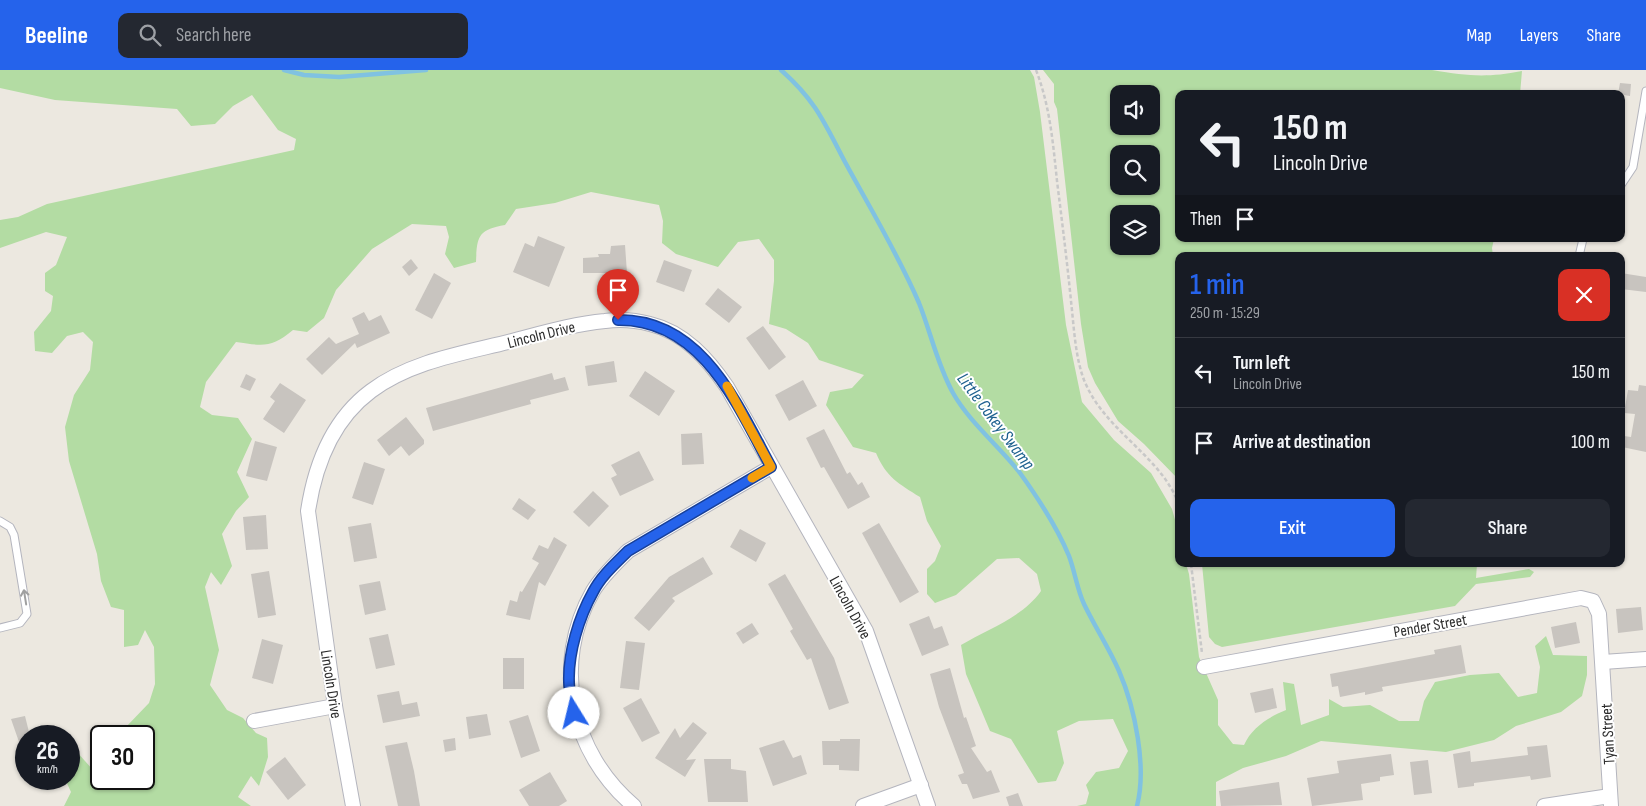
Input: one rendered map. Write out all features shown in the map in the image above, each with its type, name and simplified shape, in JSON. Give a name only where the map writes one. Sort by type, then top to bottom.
[{"type":"street","name":"Lincoln Drive","points":[[353,806],[335,706],[310,541],[308,512],[312,484],[321,456],[334,431],[370,392],[393,377],[412,368],[578,324],[629,320],[652,324],[674,334],[694,348],[712,366],[743,414],[771,467],[866,630],[928,806]]},
{"type":"street","points":[[634,806],[617,792],[598,767],[584,741],[574,713],[569,682],[572,652],[581,618],[593,591],[610,569],[628,551],[771,467]]},
{"type":"street","name":"Pender Street","points":[[1204,667],[1581,598],[1593,601],[1600,614],[1603,662]]},
{"type":"street","points":[[1603,662],[1646,659]]},
{"type":"street","name":"Tyan Street","points":[[1603,662],[1611,801]]},
{"type":"street","points":[[254,721],[335,706]]},
{"type":"street","points":[[863,806],[921,785]]},
{"type":"street","points":[[1544,806],[1611,801]]},
{"type":"lane","points":[[1625,179],[1633,167],[1646,91]]},
{"type":"lane","points":[[0,520],[10,527],[14,535],[27,614],[20,622],[0,628]]},
{"type":"path","points":[[1036,70],[1045,92],[1053,140],[1076,344],[1084,379],[1097,405],[1118,431],[1157,468],[1175,499]]},
{"type":"path","points":[[1191,567],[1204,667]]},
{"type":"green space","points":[[0,70],[1030,70],[1034,77],[1040,112],[1066,325],[1082,402],[1114,440],[1151,473],[1172,509],[1175,520],[1175,567],[1187,567],[1199,657],[1218,700],[1218,725],[1233,744],[1244,745],[1262,723],[1286,710],[1283,682],[1294,684],[1301,725],[1329,715],[1329,699],[1343,707],[1370,705],[1399,721],[1419,721],[1424,701],[1435,682],[1470,675],[1499,673],[1518,697],[1537,693],[1540,667],[1535,646],[1546,636],[1553,655],[1587,656],[1587,675],[1582,696],[1561,712],[1516,726],[1494,740],[1446,752],[1321,741],[1286,756],[1243,768],[1216,782],[1216,806],[1077,806],[1086,804],[1089,793],[1086,785],[1096,772],[1119,768],[1128,751],[1113,719],[1079,721],[1057,731],[1064,763],[1056,781],[1038,783],[1011,739],[990,731],[966,674],[961,645],[1004,622],[1034,600],[1041,591],[1037,574],[1019,558],[997,559],[956,595],[935,603],[927,594],[927,569],[935,561],[941,546],[927,521],[920,497],[899,484],[889,474],[876,453],[853,447],[826,405],[830,392],[852,388],[864,375],[819,360],[808,343],[786,329],[769,324],[774,281],[774,260],[759,239],[738,242],[718,267],[676,254],[662,243],[663,221],[659,205],[591,192],[555,203],[516,209],[505,225],[484,232],[478,240],[476,262],[454,268],[445,254],[449,237],[446,226],[412,224],[372,249],[336,290],[324,318],[307,332],[293,330],[273,343],[260,345],[236,342],[206,382],[200,407],[212,415],[238,418],[252,439],[237,472],[249,497],[236,511],[222,534],[232,566],[221,585],[211,572],[205,587],[219,650],[210,685],[227,710],[243,718],[256,733],[267,738],[268,757],[259,786],[251,776],[238,797],[251,806],[64,806],[71,792],[70,790],[80,790],[80,755],[90,767],[90,790],[155,790],[155,725],[128,725],[149,703],[155,684],[154,647],[145,630],[138,645],[124,647],[124,610],[111,607],[101,581],[97,554],[69,461],[65,427],[74,395],[90,370],[93,342],[83,332],[67,336],[52,353],[35,351],[34,332],[51,311],[53,296],[45,291],[45,273],[56,265],[67,237],[46,232],[0,248],[0,220],[18,217],[47,204],[294,150],[296,139],[278,130],[252,95],[233,106],[215,124],[191,126],[177,109],[55,100],[0,88]]},
{"type":"green space","points":[[1043,70],[1432,70],[1477,75],[1498,75],[1522,71],[1520,90],[1175,90],[1175,242],[1493,242],[1492,252],[1175,252],[1175,476],[1118,421],[1095,383],[1088,367],[1081,324],[1057,109],[1054,102],[1054,84]]},
{"type":"green space","points":[[1202,567],[1477,567],[1476,578],[1529,569],[1534,572],[1530,577],[1476,584],[1455,606],[1222,647],[1215,644],[1209,637]]},
{"type":"building","points":[[1620,83],[1631,84],[1630,96],[1625,95],[1625,90],[1619,90]]},
{"type":"building","points":[[538,236],[565,247],[549,287],[513,272],[525,243],[534,247]]},
{"type":"building","points":[[625,245],[627,273],[583,273],[583,258],[599,257],[598,254],[610,254],[611,246]]},
{"type":"building","points":[[411,259],[418,268],[409,276],[402,267]]},
{"type":"building","points":[[664,260],[692,270],[684,292],[656,282]]},
{"type":"building","points":[[434,273],[451,283],[432,319],[415,310]]},
{"type":"building","points":[[1625,274],[1646,277],[1646,292],[1625,289]]},
{"type":"building","points":[[718,288],[742,307],[729,323],[705,304]]},
{"type":"building","points":[[364,312],[369,321],[381,315],[390,333],[357,348],[355,343],[322,375],[306,359],[329,337],[336,344],[359,334],[352,318]]},
{"type":"building","points":[[763,326],[786,357],[769,370],[746,338]]},
{"type":"building","points":[[614,361],[617,382],[588,386],[585,366]]},
{"type":"building","points":[[645,371],[675,391],[659,416],[629,396]]},
{"type":"building","points":[[552,373],[554,380],[565,377],[569,390],[530,400],[531,404],[433,431],[426,408]]},
{"type":"building","points":[[246,374],[256,379],[250,391],[240,387]]},
{"type":"building","points":[[803,380],[817,406],[789,421],[775,395]]},
{"type":"building","points":[[280,383],[306,400],[284,433],[263,419],[275,401],[270,397]]},
{"type":"building","points":[[1639,385],[1646,386],[1646,452],[1625,448],[1625,436],[1631,437],[1635,414],[1625,413],[1628,390],[1638,391]]},
{"type":"building","points":[[406,417],[424,440],[424,444],[409,456],[401,446],[389,456],[377,440]]},
{"type":"building","points":[[824,429],[847,474],[850,472],[858,485],[862,482],[870,497],[848,509],[824,467],[821,468],[806,438]]},
{"type":"building","points":[[702,433],[704,464],[682,465],[681,434]]},
{"type":"building","points":[[255,441],[277,447],[267,481],[246,476]]},
{"type":"building","points":[[639,451],[654,480],[620,496],[611,478],[617,475],[611,465]]},
{"type":"building","points":[[364,462],[385,469],[373,505],[352,498]]},
{"type":"building","points":[[593,491],[609,506],[589,527],[573,512]]},
{"type":"building","points":[[519,498],[536,510],[528,520],[512,509]]},
{"type":"building","points":[[266,515],[268,549],[246,550],[243,517]]},
{"type":"building","points":[[371,523],[377,558],[354,562],[348,527]]},
{"type":"building","points":[[879,523],[919,592],[900,603],[862,533]]},
{"type":"building","points":[[740,529],[766,543],[756,562],[730,547]]},
{"type":"building","points":[[554,537],[567,545],[545,586],[539,582],[530,620],[506,615],[510,600],[517,602],[520,591],[522,592],[539,563],[532,559],[539,545],[548,549]]},
{"type":"building","points":[[703,557],[713,574],[672,598],[675,601],[649,631],[634,618],[669,577]]},
{"type":"building","points":[[269,571],[276,615],[258,618],[251,574]]},
{"type":"building","points":[[785,574],[834,658],[849,703],[829,710],[811,658],[807,660],[790,631],[793,629],[768,584]]},
{"type":"building","points":[[380,581],[386,610],[365,615],[359,585]]},
{"type":"building","points":[[1641,607],[1643,630],[1618,633],[1616,609]]},
{"type":"building","points":[[929,616],[934,629],[942,626],[949,645],[922,656],[909,624]]},
{"type":"building","points":[[1576,622],[1580,643],[1555,648],[1551,627]]},
{"type":"building","points":[[752,623],[759,634],[743,644],[736,633]]},
{"type":"building","points":[[388,634],[395,665],[376,669],[369,638]]},
{"type":"building","points":[[262,639],[283,645],[273,684],[252,678]]},
{"type":"building","points":[[626,641],[645,643],[639,690],[620,688]]},
{"type":"building","points":[[1461,645],[1466,673],[1382,687],[1383,691],[1365,695],[1365,692],[1340,697],[1338,686],[1332,687],[1330,674],[1435,654],[1434,650]]},
{"type":"building","points":[[503,658],[524,658],[524,689],[503,689]]},
{"type":"building","points":[[950,668],[964,718],[966,717],[976,746],[971,748],[987,772],[991,770],[1000,792],[973,799],[967,784],[962,784],[958,775],[964,773],[939,707],[930,674]]},
{"type":"building","points":[[1273,688],[1277,708],[1255,713],[1250,693]]},
{"type":"building","points":[[399,691],[402,705],[417,702],[420,716],[383,723],[377,695]]},
{"type":"building","points":[[641,698],[660,733],[642,742],[623,708]]},
{"type":"building","points":[[487,714],[491,735],[469,739],[466,717]]},
{"type":"building","points":[[528,715],[540,751],[521,758],[509,721]]},
{"type":"building","points":[[25,716],[27,725],[15,725],[15,730],[11,719]]},
{"type":"building","points":[[693,722],[707,733],[686,760],[696,759],[685,777],[655,758],[675,728],[680,738]]},
{"type":"building","points":[[455,738],[456,750],[445,752],[443,740]]},
{"type":"building","points":[[840,739],[860,739],[859,771],[839,770],[839,765],[823,765],[822,741],[840,741]]},
{"type":"building","points":[[784,740],[793,758],[801,755],[807,774],[773,786],[759,748]]},
{"type":"building","points":[[407,742],[420,806],[398,806],[385,746]]},
{"type":"building","points":[[1547,745],[1551,777],[1531,780],[1530,776],[1474,783],[1474,786],[1458,788],[1453,754],[1470,751],[1471,762],[1528,755],[1527,747]]},
{"type":"building","points":[[1391,754],[1394,775],[1380,777],[1380,781],[1361,784],[1363,800],[1312,806],[1307,778],[1339,773],[1337,761]]},
{"type":"building","points":[[285,757],[306,785],[288,800],[266,772]]},
{"type":"building","points":[[704,759],[731,759],[731,769],[746,771],[748,802],[708,802]]},
{"type":"building","points":[[1428,760],[1432,793],[1414,795],[1410,762]]},
{"type":"building","points":[[550,772],[567,801],[559,806],[529,806],[519,790]]},
{"type":"building","points":[[1279,782],[1282,805],[1221,806],[1219,791]]},
{"type":"building","points":[[1018,793],[1023,806],[1009,806],[1006,797]]},
{"type":"waterway","name":"Little Cokey Swamp","points":[[284,70],[304,75],[339,77],[426,70]]},
{"type":"waterway","name":"Little Cokey Swamp","points":[[781,70],[803,92],[825,123],[893,249],[919,303],[938,360],[953,393],[976,424],[1020,473],[1034,492],[1059,534],[1071,562],[1088,613],[1115,662],[1130,702],[1140,756],[1140,791],[1137,806]]},
{"type":"slow traffic","points":[[727,386],[771,467],[752,478]]},
{"type":"route","points":[[574,713],[569,682],[572,652],[581,618],[593,591],[610,569],[628,551],[771,467],[727,387],[712,366],[694,348],[674,334],[652,324],[618,320]]}]
